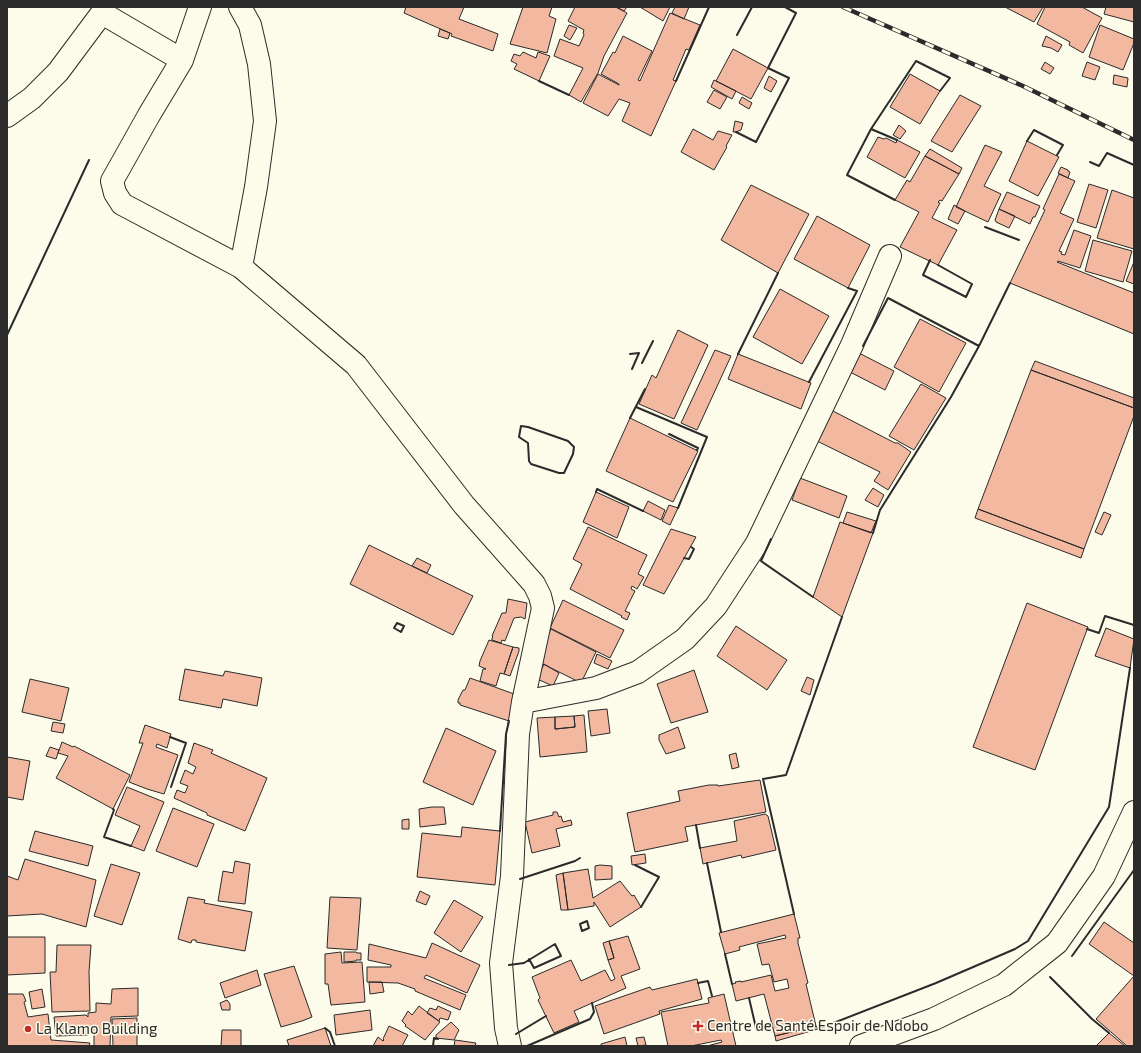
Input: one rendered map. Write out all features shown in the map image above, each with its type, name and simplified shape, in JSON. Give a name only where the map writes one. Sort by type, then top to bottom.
[{"type":"street","points":[[200,7],[182,60],[112,181],[115,193],[122,204],[241,268],[356,365],[464,505],[534,584],[540,596],[542,608],[518,734],[512,876],[501,963],[506,1028],[510,1046]]},
{"type":"street","points":[[240,7],[250,25],[257,58],[265,121],[256,187],[241,268]]},
{"type":"street","points":[[7,116],[32,98],[58,72],[102,13],[182,60]]},
{"type":"street","points":[[523,702],[596,688],[638,672],[684,639],[716,606],[757,543],[852,345],[890,256]]},
{"type":"street","points":[[861,1046],[934,1019],[1004,985],[1057,943],[1104,876],[1134,812]]},
{"type":"building","points":[[406,7],[464,7],[459,19],[498,34],[493,51],[451,36],[452,34],[404,13]]},
{"type":"building","points":[[523,7],[552,7],[549,16],[556,19],[547,53],[510,44]]},
{"type":"building","points":[[575,7],[616,7],[627,13],[604,56],[598,73],[581,102],[569,95],[583,68],[554,56],[560,39],[579,46],[584,35],[584,30],[568,21]]},
{"type":"building","points":[[616,7],[627,7],[624,11]]},
{"type":"building","points":[[640,7],[670,7],[663,21]]},
{"type":"building","points":[[675,7],[689,7],[684,19],[672,13]]},
{"type":"building","points":[[1005,7],[1043,7],[1034,22]]},
{"type":"building","points":[[1045,7],[1082,7],[1102,18],[1083,53],[1069,45],[1070,42],[1037,24]]},
{"type":"building","points":[[1106,7],[1134,7],[1134,22],[1104,14]]},
{"type":"building","points":[[670,13],[700,25],[689,50],[686,49],[673,80],[676,81],[651,136],[622,121],[630,103],[619,99],[608,116],[583,103],[598,74],[619,85],[601,74],[613,52],[615,53],[623,36],[652,51],[638,80],[640,81]]},
{"type":"building","points":[[569,25],[577,28],[570,40],[564,36]]},
{"type":"building","points":[[1100,25],[1134,39],[1134,43],[1123,70],[1089,57]]},
{"type":"building","points":[[440,29],[450,33],[448,39],[438,36]]},
{"type":"building","points":[[1046,36],[1062,45],[1058,52],[1051,48],[1042,46]]},
{"type":"building","points":[[733,49],[768,68],[751,99],[716,81]]},
{"type":"building","points":[[523,52],[536,58],[538,52],[550,56],[539,81],[514,69],[517,64],[511,61],[514,54],[520,56]]},
{"type":"building","points":[[1045,62],[1054,68],[1050,74],[1041,69]]},
{"type":"building","points":[[1087,62],[1100,67],[1095,80],[1082,76]]},
{"type":"building","points":[[910,74],[940,91],[920,124],[890,107]]},
{"type":"building","points":[[1114,75],[1128,78],[1127,87],[1113,84]]},
{"type":"building","points":[[769,76],[777,81],[771,92],[764,88]]},
{"type":"building","points":[[714,80],[736,91],[732,99],[711,87]]},
{"type":"building","points":[[714,90],[727,97],[720,109],[707,102]]},
{"type":"building","points":[[960,95],[981,106],[952,152],[931,141]]},
{"type":"building","points":[[742,97],[752,103],[749,109],[739,103]]},
{"type":"building","points":[[735,121],[743,123],[741,130],[733,132]]},
{"type":"building","points":[[899,125],[906,131],[900,139],[893,135]]},
{"type":"building","points":[[693,129],[713,140],[718,131],[732,135],[714,170],[681,152]]},
{"type":"building","points":[[878,137],[884,139],[886,138],[896,143],[897,140],[920,152],[905,178],[867,157]]},
{"type":"building","points":[[1027,141],[1059,157],[1038,196],[1009,181]]},
{"type":"building","points":[[985,145],[1002,152],[984,186],[1001,194],[988,222],[956,207]]},
{"type":"building","points":[[930,149],[962,168],[959,174],[925,156]]},
{"type":"building","points":[[925,156],[959,174],[942,201],[940,200],[938,202],[940,203],[932,218],[957,230],[938,265],[900,247],[919,212],[895,200],[907,180],[910,182]]},
{"type":"building","points":[[1061,167],[1070,172],[1068,178],[1058,173]]},
{"type":"building","points":[[1059,174],[1075,181],[1060,213],[1074,219],[1059,251],[1062,252],[1061,254],[1065,255],[1074,230],[1091,236],[1080,268],[1058,261],[1057,262],[1134,293],[1134,334],[1010,283],[1045,210],[1043,209]]},
{"type":"building","points":[[1089,184],[1108,190],[1096,228],[1077,222]]},
{"type":"building","points":[[751,185],[809,214],[778,273],[721,240]]},
{"type":"building","points":[[1112,190],[1134,198],[1134,249],[1097,238]]},
{"type":"building","points":[[1007,192],[1040,206],[1030,224],[999,209]]},
{"type":"building","points":[[954,205],[965,211],[958,224],[948,219]]},
{"type":"building","points":[[999,209],[1015,216],[1009,228],[996,222],[995,220]]},
{"type":"building","points":[[817,216],[870,245],[848,288],[794,259]]},
{"type":"building","points":[[1093,240],[1132,251],[1123,282],[1085,271]]},
{"type":"building","points":[[1134,262],[1134,284],[1126,281]]},
{"type":"building","points":[[780,289],[829,316],[802,364],[753,337]]},
{"type":"building","points":[[920,319],[966,343],[939,392],[894,367]]},
{"type":"building","points":[[678,330],[708,345],[674,419],[639,404],[652,375],[656,378]]},
{"type":"building","points":[[715,350],[731,356],[697,430],[681,423]]},
{"type":"building","points":[[859,353],[894,371],[885,390],[850,372]]},
{"type":"building","points":[[738,354],[811,383],[801,409],[728,379]]},
{"type":"building","points":[[1035,361],[1134,398],[1134,408],[1031,370]]},
{"type":"building","points":[[1031,370],[1134,408],[1134,416],[1084,549],[978,509]]},
{"type":"building","points":[[921,384],[946,398],[914,450],[889,436]]},
{"type":"building","points":[[831,410],[895,443],[898,443],[911,452],[888,490],[874,481],[880,472],[815,440]]},
{"type":"building","points":[[630,418],[698,451],[673,502],[606,471]]},
{"type":"building","points":[[800,478],[847,496],[839,518],[792,500]]},
{"type":"building","points":[[873,488],[884,495],[878,507],[865,500]]},
{"type":"building","points":[[596,492],[629,507],[617,538],[583,522]]},
{"type":"building","points":[[648,501],[665,510],[661,520],[643,511]]},
{"type":"building","points":[[669,505],[678,508],[670,525],[662,521]]},
{"type":"building","points":[[978,509],[1084,549],[1081,558],[975,518]]},
{"type":"building","points":[[847,512],[876,521],[871,533],[843,523]]},
{"type":"building","points":[[1104,512],[1111,515],[1102,535],[1095,532]]},
{"type":"building","points":[[840,522],[873,533],[842,617],[813,597]]},
{"type":"building","points":[[588,527],[647,555],[638,574],[644,577],[637,589],[632,586],[631,589],[635,591],[625,611],[630,613],[627,620],[570,589],[582,564],[573,559]]},
{"type":"building","points":[[671,529],[696,537],[664,594],[643,585]]},
{"type":"building","points":[[369,545],[473,596],[453,635],[350,584]]},
{"type":"building","points":[[417,558],[431,565],[427,573],[412,566]]},
{"type":"building","points":[[508,599],[527,603],[525,619],[521,617],[514,618],[505,641],[502,640],[501,643],[492,640],[492,636],[502,613],[506,613]]},
{"type":"building","points":[[563,600],[624,630],[610,658],[550,628]]},
{"type":"building","points":[[1027,603],[1088,627],[1035,770],[973,747]]},
{"type":"building","points":[[736,626],[787,660],[767,690],[717,656]]},
{"type":"building","points":[[1106,628],[1134,639],[1130,668],[1095,656]]},
{"type":"building","points":[[551,629],[596,652],[581,683],[535,660]]},
{"type":"building","points":[[489,640],[513,647],[504,674],[500,673],[496,686],[480,681],[483,669],[486,669],[479,666],[480,661]]},
{"type":"building","points":[[513,647],[519,648],[519,651],[510,676],[504,674]]},
{"type":"building","points":[[597,654],[612,661],[608,669],[594,663]]},
{"type":"building","points":[[544,664],[559,673],[553,686],[537,679]]},
{"type":"building","points":[[185,669],[223,676],[225,671],[262,678],[257,706],[223,699],[221,708],[179,700]]},
{"type":"building","points":[[694,670],[708,712],[671,723],[657,684]]},
{"type":"building","points":[[807,677],[814,680],[810,695],[801,691]]},
{"type":"building","points":[[470,678],[514,694],[509,721],[460,705],[460,703],[458,703],[458,700],[463,690],[465,690]]},
{"type":"building","points":[[30,679],[69,688],[61,721],[22,712]]},
{"type":"building","points":[[607,709],[610,733],[591,736],[588,711]]},
{"type":"building","points":[[584,715],[587,752],[540,757],[537,718],[555,717],[555,729],[575,727],[574,716]]},
{"type":"building","points":[[574,716],[575,727],[555,729],[555,717]]},
{"type":"building","points":[[53,722],[65,724],[63,733],[51,731]]},
{"type":"building","points":[[145,725],[171,734],[167,748],[157,744],[156,747],[178,755],[164,794],[129,782],[143,743],[139,743]]},
{"type":"building","points":[[678,727],[685,748],[666,754],[659,740],[659,735]]},
{"type":"building","points":[[446,728],[496,751],[473,805],[423,782]]},
{"type":"building","points":[[62,742],[73,747],[74,746],[130,775],[113,809],[56,778],[68,756],[58,753]]},
{"type":"building","points":[[194,743],[213,750],[211,753],[267,778],[245,831],[207,815],[207,813],[174,798],[177,790],[185,793],[188,786],[180,783],[185,770],[193,774],[196,767],[188,763]]},
{"type":"building","points":[[50,747],[59,750],[56,759],[46,756]]},
{"type":"building","points":[[736,753],[739,767],[732,769],[729,755]]},
{"type":"building","points":[[7,757],[30,761],[23,800],[7,797]]},
{"type":"building","points":[[760,780],[766,812],[685,827],[688,841],[635,852],[627,813],[680,801],[678,791],[709,785],[718,786]]},
{"type":"building","points":[[127,787],[164,802],[144,851],[131,846],[140,826],[115,815]]},
{"type":"building","points":[[444,807],[446,824],[420,827],[419,809]]},
{"type":"building","points":[[173,808],[214,824],[197,867],[156,851]]},
{"type":"building","points":[[553,812],[557,812],[559,817],[561,816],[563,822],[571,820],[572,825],[556,829],[560,846],[532,853],[525,822],[553,815]]},
{"type":"building","points":[[765,814],[768,816],[776,850],[742,858],[741,855],[703,864],[700,848],[737,841],[734,821]]},
{"type":"building","points":[[409,819],[409,829],[402,829],[402,820]]},
{"type":"building","points":[[462,827],[500,831],[495,885],[417,877],[422,833],[461,837]]},
{"type":"building","points":[[35,831],[93,846],[88,866],[29,851]]},
{"type":"building","points":[[645,854],[646,863],[632,865],[631,856]]},
{"type":"building","points":[[25,859],[96,880],[86,927],[42,914],[7,916],[7,876],[18,880]]},
{"type":"building","points":[[235,861],[250,864],[245,904],[218,901],[223,871],[233,873]]},
{"type":"building","points":[[111,864],[140,873],[122,925],[94,916]]},
{"type":"building","points":[[595,866],[612,866],[612,879],[595,880]]},
{"type":"building","points":[[588,869],[593,898],[620,881],[632,896],[634,895],[641,907],[610,927],[594,902],[594,906],[568,910],[563,873]]},
{"type":"building","points":[[563,873],[568,910],[561,910],[556,875]]},
{"type":"building","points":[[420,891],[430,896],[426,905],[416,901]]},
{"type":"building","points":[[188,897],[205,900],[204,903],[252,912],[245,951],[196,942],[196,940],[192,940],[191,943],[178,939]]},
{"type":"building","points":[[330,897],[361,898],[357,950],[327,948]]},
{"type":"building","points":[[454,900],[483,917],[461,952],[434,933]]},
{"type":"building","points":[[794,914],[800,938],[798,938],[798,943],[808,983],[806,984],[816,1026],[775,1036],[764,994],[736,1001],[732,984],[736,983],[735,982],[771,975],[775,991],[789,988],[787,979],[774,982],[769,964],[762,965],[757,944],[786,938],[785,935],[739,947],[740,950],[725,954],[719,933]]},
{"type":"building","points":[[1104,922],[1134,943],[1134,976],[1089,944]]},
{"type":"building","points":[[628,936],[640,969],[621,976],[626,988],[574,1011],[579,1022],[554,1033],[538,1000],[540,998],[532,977],[571,960],[581,981],[605,970],[611,981],[615,979],[608,960],[614,958],[609,941]]},
{"type":"building","points":[[7,937],[45,937],[45,973],[7,975]]},
{"type":"building","points":[[609,941],[614,958],[608,960],[603,943]]},
{"type":"building","points":[[432,943],[480,965],[467,993],[426,975],[424,978],[466,995],[460,1010],[415,991],[415,989],[398,983],[367,982],[367,967],[391,967],[391,965],[368,960],[369,944],[426,958]]},
{"type":"building","points":[[57,945],[91,945],[89,972],[90,1011],[52,1012],[50,972],[56,972]]},
{"type":"building","points":[[341,952],[342,963],[362,962],[365,1002],[331,1005],[328,984],[325,984],[325,954]]},
{"type":"building","points":[[344,952],[361,953],[361,960],[344,962]]},
{"type":"building","points":[[294,966],[312,1017],[281,1027],[264,974]]},
{"type":"building","points":[[257,970],[261,985],[225,998],[220,983]]},
{"type":"building","points":[[1134,976],[1134,1046],[1127,1046],[1096,1019]]},
{"type":"building","points":[[697,979],[702,999],[659,1011],[660,1014],[604,1034],[595,1006],[650,987],[652,990]]},
{"type":"building","points":[[369,982],[382,982],[384,992],[370,994]]},
{"type":"building","points":[[138,988],[138,1016],[111,1017],[110,1046],[94,1046],[94,1031],[88,1031],[88,1035],[56,1036],[54,1017],[86,1015],[88,1017],[88,1013],[96,1012],[96,1003],[111,1004],[112,989]]},
{"type":"building","points":[[42,989],[45,1007],[32,1009],[29,992]]},
{"type":"building","name":"La Klamo Building","points":[[7,994],[23,994],[26,1001],[24,1002],[28,1017],[48,1014],[51,1040],[90,1043],[89,1046],[7,1046]]},
{"type":"building","name":"Centre de Santé Espoir de Ndobo","points":[[724,994],[736,1046],[707,1046],[722,1042],[721,1040],[691,1046],[668,1046],[661,1012],[709,1003],[708,998]]},
{"type":"building","points":[[227,1000],[230,1004],[230,1010],[222,1010],[220,1003]]},
{"type":"building","points":[[419,1006],[440,1022],[425,1040],[405,1026],[406,1025],[402,1021],[408,1011],[412,1015]]},
{"type":"building","points":[[438,1006],[451,1012],[448,1020],[440,1018],[439,1021],[427,1013],[430,1008],[436,1010]]},
{"type":"building","points":[[370,1010],[372,1030],[336,1035],[334,1015]]},
{"type":"building","points":[[137,1018],[137,1046],[113,1046],[112,1019]]},
{"type":"building","points":[[451,1022],[459,1030],[454,1040],[436,1038],[436,1035]]},
{"type":"building","points":[[389,1026],[408,1035],[402,1046],[373,1046],[378,1037],[383,1041],[384,1040],[383,1039]]},
{"type":"building","points":[[816,1026],[818,1029],[776,1041],[775,1036]]},
{"type":"building","points":[[325,1028],[331,1046],[289,1046],[287,1040]]},
{"type":"building","points":[[222,1030],[241,1030],[241,1046],[221,1046]]},
{"type":"building","points":[[1109,1033],[1125,1046],[1096,1046]]},
{"type":"building","points":[[625,1037],[627,1046],[601,1046],[601,1044]]},
{"type":"building","points":[[644,1037],[646,1045],[638,1046],[636,1038]]},
{"type":"building","points":[[455,1040],[476,1043],[475,1046],[454,1046]]},
{"type":"railway","points":[[843,7],[1023,86],[1134,140]]},
{"type":"wall","points":[[676,81],[709,7]]},
{"type":"wall","points":[[737,35],[752,7]]},
{"type":"wall","points":[[736,132],[756,142],[789,78],[768,68],[796,13],[785,7]]},
{"type":"wall","points":[[895,200],[847,175],[871,129],[916,61],[950,78],[940,91]]},
{"type":"wall","points":[[539,81],[569,95]]},
{"type":"wall","points":[[871,129],[897,140]]},
{"type":"wall","points":[[1027,141],[1034,130],[1063,145],[1057,155]]},
{"type":"wall","points":[[1090,162],[1099,166],[1107,153],[1134,165]]},
{"type":"wall","points":[[7,335],[89,160]]},
{"type":"wall","points":[[985,227],[1019,240]]},
{"type":"wall","points":[[930,260],[923,275],[966,297],[972,284],[938,265]]},
{"type":"wall","points":[[738,354],[778,273]]},
{"type":"wall","points":[[873,533],[880,510],[951,397],[979,346],[1010,283]]},
{"type":"wall","points":[[809,382],[857,291],[848,288]]},
{"type":"wall","points":[[863,346],[888,298],[979,346]]},
{"type":"wall","points":[[642,363],[653,341]]},
{"type":"wall","points":[[630,354],[639,353],[632,369]]},
{"type":"wall","points":[[630,418],[645,389]]},
{"type":"wall","points":[[636,407],[707,437],[678,508]]},
{"type":"wall","points":[[521,426],[568,441],[574,447],[573,454],[564,473],[559,473],[531,464],[529,461],[528,443],[519,437],[521,426]]},
{"type":"wall","points":[[669,434],[698,448],[697,450]]},
{"type":"wall","points":[[596,492],[597,489],[643,511]]},
{"type":"wall","points":[[771,539],[761,561],[813,597]]},
{"type":"wall","points":[[684,558],[689,559],[694,549],[691,547]]},
{"type":"wall","points":[[1087,629],[1099,633],[1105,616],[1134,625]]},
{"type":"wall","points":[[794,914],[763,779],[786,775],[842,617]]},
{"type":"wall","points":[[397,623],[404,626],[401,632],[394,628],[397,623]]},
{"type":"wall","points":[[818,1029],[936,983],[1015,949],[1028,941],[1109,807],[1130,668]]},
{"type":"wall","points":[[500,831],[506,734],[509,721]]},
{"type":"wall","points":[[170,737],[186,743],[171,787]]},
{"type":"wall","points":[[113,809],[114,810],[104,837],[131,846]]},
{"type":"wall","points":[[696,825],[700,848]]},
{"type":"wall","points":[[520,879],[580,858]]},
{"type":"wall","points":[[707,863],[721,932]]},
{"type":"wall","points":[[635,865],[659,877],[641,907]]},
{"type":"wall","points":[[1072,956],[1134,870]]},
{"type":"wall","points":[[587,921],[589,928],[582,931],[580,924],[587,921]]},
{"type":"wall","points":[[509,965],[524,963],[555,944],[561,956],[534,968],[529,959]]},
{"type":"wall","points":[[725,954],[732,984]]},
{"type":"wall","points":[[1050,977],[1092,1019],[1109,1033]]},
{"type":"wall","points":[[698,983],[708,981],[712,996]]},
{"type":"wall","points":[[749,998],[756,1028],[772,1024]]},
{"type":"wall","points":[[527,1046],[590,1019],[594,1012],[592,1003]]},
{"type":"wall","points":[[516,1034],[546,1016]]},
{"type":"wall","points":[[325,1028],[330,1032],[335,1046]]},
{"type":"wall","points":[[433,1046],[434,1038],[438,1039]]},
{"type":"place","name":"Centre de Santé Espoir de Ndobo","points":[[698,1026]]},
{"type":"place","name":"La Klamo Building","points":[[28,1029]]}]
